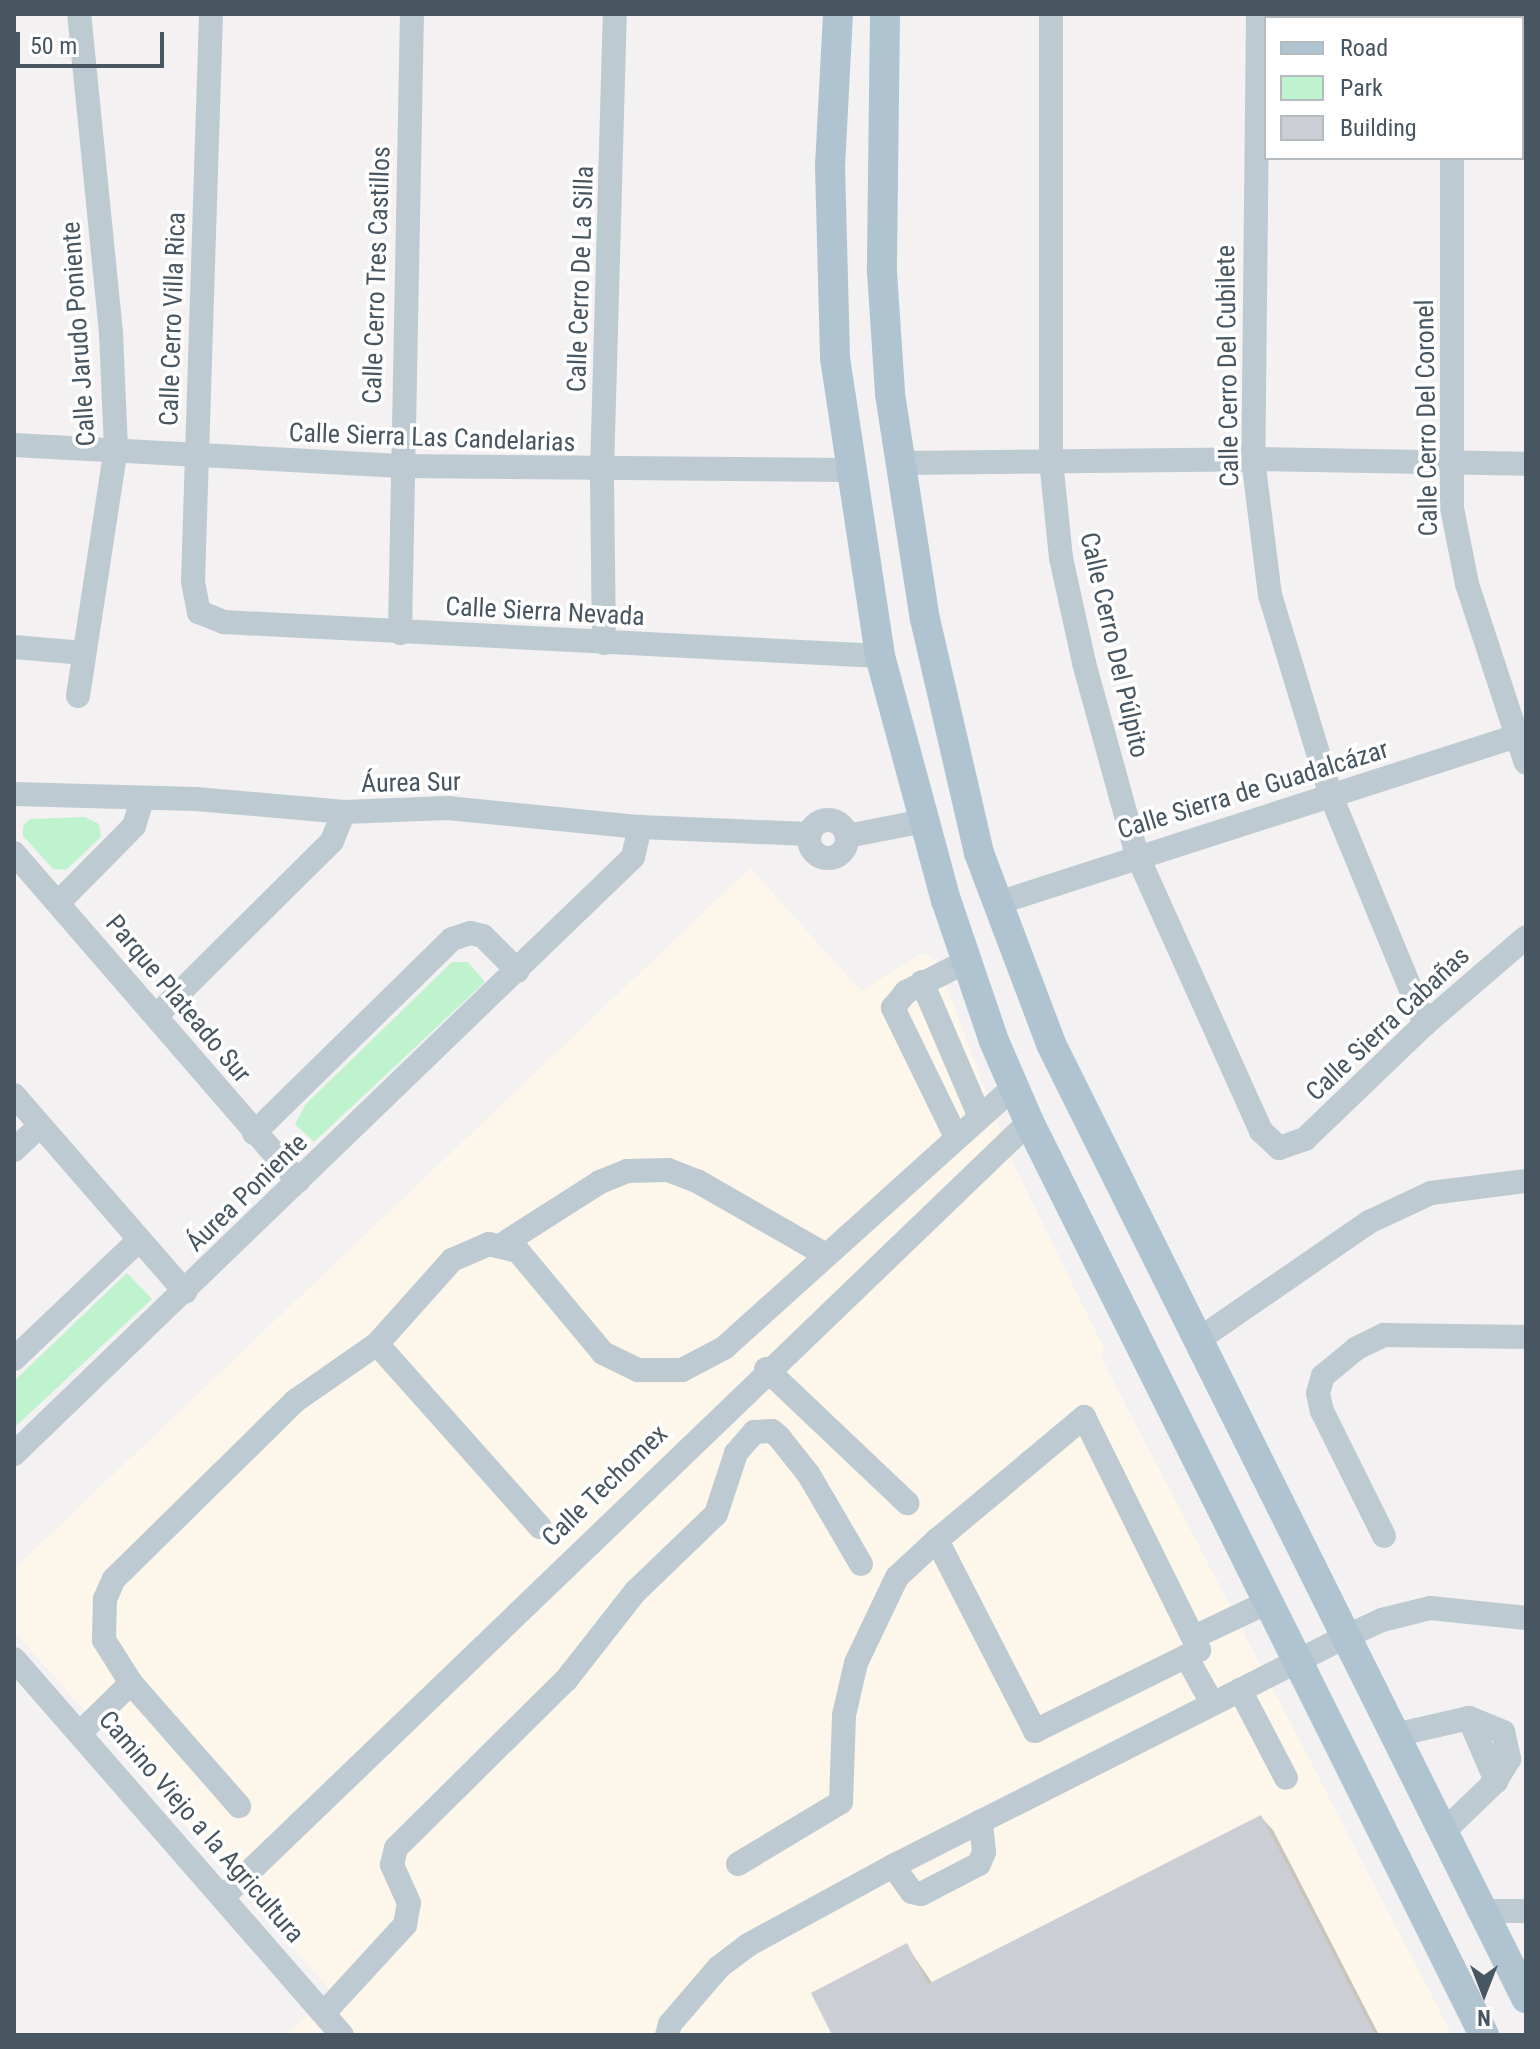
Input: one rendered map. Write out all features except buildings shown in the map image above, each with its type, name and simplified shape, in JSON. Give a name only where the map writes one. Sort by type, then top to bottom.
[{"type":"main road","points":[[838,14],[830,263],[849,470],[880,656],[924,821],[967,961],[1029,1122],[1295,1662],[1484,2035]]},
{"type":"main road","points":[[885,14],[882,272],[900,463],[925,619],[979,853],[1051,1044],[1395,1735],[1479,1911],[1526,1998]]},
{"type":"street","name":"Calle Jarudo Poniente","points":[[78,696],[116,448],[111,333],[79,14]]},
{"type":"street","name":"Calle Cerro Villa Rica","points":[[209,619],[193,600],[211,14]]},
{"type":"street","name":"Calle Cerro Tres Castillos","points":[[400,633],[400,466],[412,14]]},
{"type":"street","name":"Calle Cerro De La Silla","points":[[604,643],[602,472],[615,14]]},
{"type":"street","name":"Calle Cerro Del Púlpito","points":[[1051,14],[1051,461],[1061,558],[1084,663],[1137,855],[1261,1131],[1272,1144],[1286,1149]]},
{"type":"street","name":"Calle Cerro Del Cubilete","points":[[1258,14],[1253,459],[1270,595],[1331,796],[1425,1024]]},
{"type":"street","name":"Calle Cerro Del Coronel","points":[[1452,160],[1452,464],[1456,539],[1521,734],[1526,763]]},
{"type":"street","name":"Calle Sierra Las Candelarias","points":[[14,445],[116,448],[197,457],[400,466],[602,472],[849,470]]},
{"type":"street","points":[[900,463],[1253,459],[1526,464]]},
{"type":"street","name":"Calle Sierra Nevada","points":[[209,619],[400,633],[880,656]]},
{"type":"street","points":[[14,647],[84,653]]},
{"type":"street","name":"Calle Sierra de Guadalcázar","points":[[998,903],[1137,855],[1521,734]]},
{"type":"street","name":"Áurea Sur","points":[[14,794],[344,812],[448,808],[640,827],[809,834],[829,820],[841,824],[847,836],[924,821]]},
{"type":"street","points":[[60,901],[134,826],[142,799]]},
{"type":"street","points":[[156,1016],[332,841],[344,812]]},
{"type":"street","name":"Áurea Poniente","points":[[14,1454],[633,857],[640,827]]},
{"type":"street","name":"Parque Plateado Sur","points":[[14,853],[60,901],[254,1133],[298,1181]]},
{"type":"street","name":"Áurea Poniente","points":[[254,1133],[452,939],[470,933],[483,936],[518,971]]},
{"type":"street","name":"Calle Sierra Cabañas","points":[[1286,1149],[1305,1139],[1425,1024],[1526,937]]},
{"type":"street","points":[[956,1137],[894,1014],[898,998],[922,982],[967,961]]},
{"type":"street","points":[[922,982],[980,1117]]},
{"type":"street","points":[[503,1244],[518,1251],[603,1353],[638,1370],[682,1370],[724,1348],[1014,1087]]},
{"type":"street","points":[[14,1095],[185,1292]]},
{"type":"street","name":"Calle Techomex","points":[[225,1895],[766,1369],[1029,1122]]},
{"type":"street","points":[[14,1150],[40,1126]]},
{"type":"street","points":[[239,1806],[131,1683],[104,1640],[105,1599],[114,1579],[295,1401],[377,1344],[452,1260],[474,1248],[503,1244],[600,1182],[627,1171],[668,1170],[697,1181],[826,1255]]},
{"type":"street","points":[[1198,1340],[1369,1222],[1431,1193],[1526,1181]]},
{"type":"street","points":[[14,1359],[139,1240]]},
{"type":"street","points":[[1384,1536],[1322,1411],[1318,1393],[1323,1376],[1357,1348],[1384,1335],[1526,1337]]},
{"type":"street","points":[[377,1344],[540,1527]]},
{"type":"street","points":[[766,1369],[907,1503]]},
{"type":"street","points":[[738,1864],[841,1802],[844,1715],[856,1663],[897,1577],[1084,1417],[1191,1648],[1212,1703]]},
{"type":"street","points":[[324,2013],[405,1925],[409,1903],[392,1865],[396,1848],[566,1680],[635,1592],[716,1514],[736,1453],[754,1432],[772,1431],[779,1437],[809,1475],[861,1564]]},
{"type":"street","points":[[937,1540],[1035,1731],[1191,1648],[1266,1603]]},
{"type":"street","points":[[667,2035],[670,2024],[729,1958],[893,1866],[1345,1637],[1382,1620],[1430,1608],[1526,1618]]},
{"type":"street","name":"Camino Viejo a la Agricultura","points":[[14,1659],[225,1895],[342,2035]]},
{"type":"street","points":[[81,1732],[131,1683]]},
{"type":"street","points":[[1240,1690],[1286,1778]]},
{"type":"street","points":[[1395,1735],[1469,1718],[1503,1732],[1509,1759],[1496,1781],[1442,1833]]},
{"type":"street","points":[[893,1866],[917,1893],[956,1876],[983,1858],[981,1821]]},
{"type":"street","points":[[1479,1911],[1526,1911]]},
{"type":"shaded area","points":[[750,868],[861,991],[922,953],[937,961],[1010,1156],[1104,1349],[1101,1357],[1452,2035],[285,2035],[333,1993],[14,1631],[14,1569]]},
{"type":"green space","points":[[85,817],[99,824],[101,837],[66,870],[53,869],[23,836],[23,826],[30,819]]},
{"type":"green space","points":[[452,962],[468,962],[485,982],[314,1142],[295,1124],[306,1104]]},
{"type":"green space","points":[[127,1273],[152,1299],[16,1426],[14,1381]]}]
